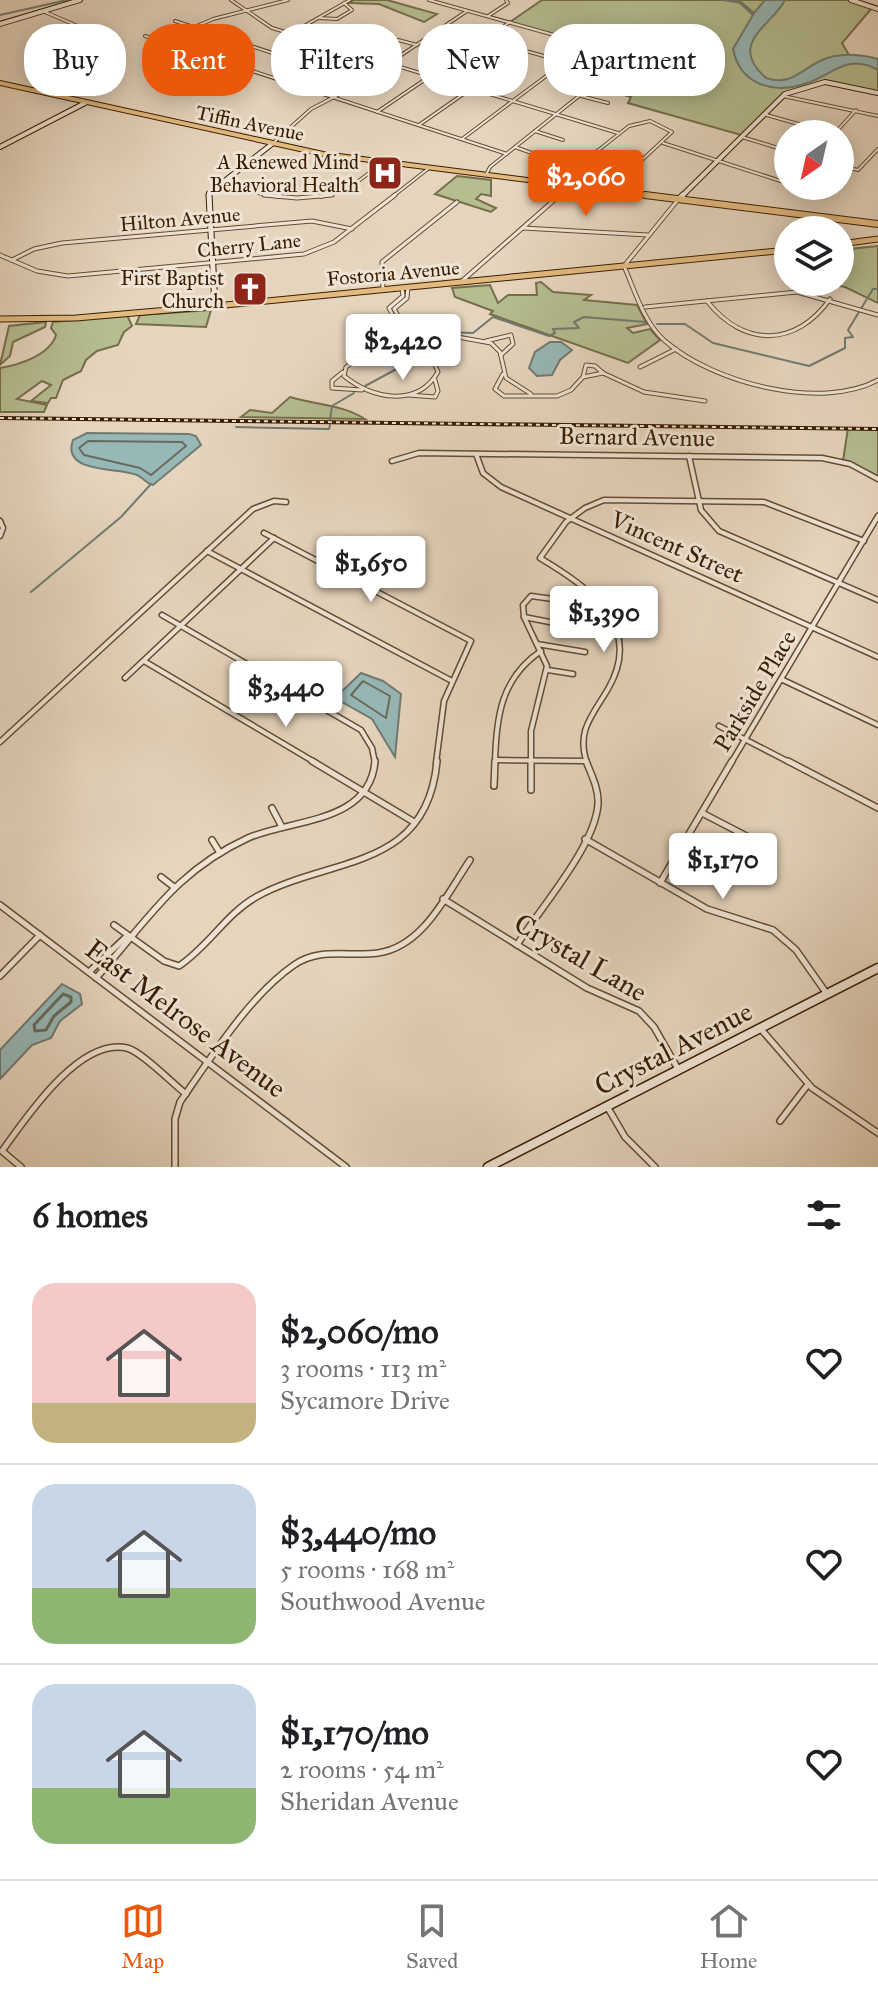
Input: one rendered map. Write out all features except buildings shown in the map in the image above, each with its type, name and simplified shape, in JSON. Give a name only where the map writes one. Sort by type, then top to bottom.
[{"type":"highway","name":"Tiffin Avenue","points":[[0,83],[272,144],[384,162],[878,224]]},
{"type":"main road","points":[[854,242],[878,239]]},
{"type":"main road","name":"Fostoria Avenue","points":[[0,319],[76,318],[215,306],[774,251]]},
{"type":"street","points":[[0,24],[80,0]]},
{"type":"street","points":[[231,0],[271,27]]},
{"type":"street","points":[[200,24],[288,0]]},
{"type":"street","points":[[307,24],[350,0]]},
{"type":"street","points":[[429,0],[544,32]]},
{"type":"street","points":[[488,16],[508,3],[506,0]]},
{"type":"street","points":[[851,0],[878,9]]},
{"type":"street","points":[[317,18],[337,19],[352,10],[344,3]]},
{"type":"street","points":[[402,55],[467,11]]},
{"type":"street","points":[[44,12],[72,24]]},
{"type":"street","points":[[175,21],[184,24]]},
{"type":"street","points":[[402,41],[417,45]]},
{"type":"street","points":[[528,52],[565,62],[528,90]]},
{"type":"street","points":[[878,93],[827,82],[783,96],[679,199],[625,267],[656,331],[676,349],[698,361],[787,392],[848,393],[864,389],[878,380]]},
{"type":"street","points":[[377,112],[418,85]]},
{"type":"street","points":[[328,96],[507,154]]},
{"type":"street","points":[[419,125],[461,96]]},
{"type":"street","points":[[498,96],[618,133]]},
{"type":"street","points":[[462,139],[521,96]]},
{"type":"street","points":[[486,175],[515,147],[581,96],[608,103]]},
{"type":"street","points":[[783,96],[878,116]]},
{"type":"street","points":[[215,306],[208,195],[215,185],[272,144],[305,113],[331,97]]},
{"type":"street","points":[[0,147],[85,103]]},
{"type":"street","points":[[847,120],[856,110]]},
{"type":"street","points":[[763,114],[784,120]]},
{"type":"street","points":[[460,282],[522,228],[591,156],[618,133],[635,121],[661,125],[672,132],[642,160],[591,156]]},
{"type":"street","points":[[535,131],[563,140]]},
{"type":"street","points":[[740,137],[774,147]]},
{"type":"street","points":[[663,143],[774,179]]},
{"type":"street","points":[[515,147],[543,157]]},
{"type":"street","points":[[854,170],[877,151]]},
{"type":"street","points":[[215,185],[273,198],[335,193],[347,189],[384,162]]},
{"type":"street","name":"Cherry Lane","points":[[0,255],[41,272],[62,276],[309,253],[328,246],[352,229],[429,168]]},
{"type":"street","points":[[383,290],[382,262],[457,202]]},
{"type":"street","name":"Hilton Avenue","points":[[11,260],[56,244],[312,221],[352,229]]},
{"type":"street","points":[[522,228],[648,235]]},
{"type":"street","points":[[405,288],[402,297],[388,310],[393,316],[450,336],[486,341],[505,334],[513,337],[513,344],[501,355]]},
{"type":"street","points":[[644,307],[797,292],[878,315]]},
{"type":"street","points":[[706,301],[716,314],[732,325],[773,334],[795,331],[810,324],[830,299]]},
{"type":"street","points":[[417,353],[437,333]]},
{"type":"street","points":[[428,359],[450,336]]},
{"type":"street","points":[[365,354],[400,349],[428,359],[438,368],[435,397],[384,396],[363,390],[332,388],[332,381],[365,354],[377,339],[389,340],[400,349]]},
{"type":"street","points":[[486,341],[501,355],[503,374],[495,388],[498,394],[563,394],[583,377],[603,373]]},
{"type":"street","points":[[640,367],[676,349]]},
{"type":"street","points":[[583,377],[586,365],[595,366],[603,373],[644,392],[705,401]]},
{"type":"street","points":[[343,372],[345,378],[363,390]]},
{"type":"street","points":[[503,374],[513,385],[533,394]]},
{"type":"street","points":[[409,395],[435,380]]},
{"type":"street","name":"Bernard Avenue","points":[[392,461],[415,453],[833,459],[856,466],[878,479]]},
{"type":"street","name":"Vincent Street","points":[[476,454],[480,469],[491,481],[878,657]]},
{"type":"street","points":[[689,456],[698,500],[706,518],[726,535],[878,600]]},
{"type":"street","points":[[517,945],[585,839],[596,812],[595,787],[585,761],[584,727],[612,681],[618,655],[615,628],[600,600],[576,578],[540,558],[571,518],[585,506],[600,500],[764,502],[864,541]]},
{"type":"street","points":[[0,742],[253,509],[274,501],[286,502]]},
{"type":"street","name":"Parkside Place","points":[[660,883],[878,516]]},
{"type":"street","points":[[0,521],[3,528],[0,536]]},
{"type":"street","points":[[114,925],[164,961],[179,966],[246,904],[293,882],[365,861],[392,845],[414,822],[431,792],[439,717],[452,681],[471,649],[468,639],[264,533]]},
{"type":"street","points":[[125,678],[274,538]]},
{"type":"street","points":[[207,551],[452,681]]},
{"type":"street","points":[[531,790],[529,761],[537,696],[548,670],[524,617],[523,605],[531,596],[589,604],[600,600]]},
{"type":"street","points":[[89,972],[174,887],[220,853],[282,827],[337,813],[364,793],[373,778],[376,759],[361,730],[162,615]]},
{"type":"street","points":[[524,617],[596,631]]},
{"type":"street","points":[[537,644],[585,652]]},
{"type":"street","points":[[494,786],[496,725],[505,689],[523,662],[541,651]]},
{"type":"street","points":[[144,661],[414,822]]},
{"type":"street","points":[[548,670],[573,674]]},
{"type":"street","points":[[783,680],[878,725]]},
{"type":"street","points":[[719,726],[878,808]]},
{"type":"street","points":[[496,760],[585,761]]},
{"type":"street","points":[[272,808],[282,827]]},
{"type":"street","points":[[702,813],[756,841]]},
{"type":"street","points":[[585,839],[721,915],[773,930],[796,950],[827,994]]},
{"type":"street","points":[[212,840],[220,853]]},
{"type":"street","points":[[175,1167],[176,1113],[186,1094],[272,986],[294,965],[328,952],[377,953],[399,946],[415,936],[470,860]]},
{"type":"street","points":[[161,877],[174,887]]},
{"type":"street","name":"Crystal Lane","points":[[443,899],[587,988],[639,1011],[654,1027],[678,1069]]},
{"type":"street","name":"East Melrose Avenue","points":[[0,905],[346,1167]]},
{"type":"street","points":[[0,976],[40,935]]},
{"type":"street","points":[[96,978],[123,948],[128,936]]},
{"type":"street","name":"Crystal Avenue","points":[[488,1167],[878,968]]},
{"type":"street","points":[[760,1028],[784,1064],[806,1087],[878,1133]]},
{"type":"street","points":[[21,1167],[3,1155],[75,1063],[110,1049],[133,1050],[186,1094]]},
{"type":"street","points":[[780,1121],[806,1087]]},
{"type":"street","points":[[607,1106],[625,1137],[655,1167]]},
{"type":"green space","points":[[354,0],[387,0],[437,14],[424,22],[379,4],[348,3]]},
{"type":"green space","points":[[542,0],[774,0],[762,25],[780,0],[849,0],[872,8],[842,43],[849,55],[878,66],[878,92],[827,82],[785,94],[741,135],[628,103],[631,97],[628,96],[725,96],[725,24],[544,24],[544,32],[528,27],[528,24],[510,22]]},
{"type":"green space","points":[[457,176],[491,180],[491,196],[481,194],[476,199],[496,208],[491,212],[435,194]]},
{"type":"green space","points":[[878,246],[878,303],[854,291],[854,249]]},
{"type":"green space","points":[[541,282],[553,292],[591,295],[584,300],[637,305],[647,324],[627,328],[633,333],[650,329],[660,340],[628,363],[490,314],[493,311],[455,297],[452,288],[490,285],[498,303],[508,295],[537,295],[536,283]]},
{"type":"green space","points":[[211,310],[206,327],[136,324],[140,315]]},
{"type":"green space","points":[[127,315],[132,326],[124,332],[118,345],[97,351],[86,360],[81,371],[63,380],[56,398],[51,398],[48,403],[31,401],[51,385],[42,381],[17,399],[47,405],[44,412],[0,412],[0,368],[24,362],[47,348],[56,335],[51,328],[53,322]]},
{"type":"green space","points":[[46,322],[45,327],[13,342],[10,356],[0,365],[9,326]]},
{"type":"green space","points":[[290,397],[338,408],[365,419],[241,417],[250,410],[272,413]]},
{"type":"green space","points":[[848,428],[878,429],[878,479],[843,461]]},
{"type":"water","points":[[722,0],[741,2],[754,13],[765,0],[785,0],[751,45],[750,55],[755,66],[766,78],[789,79],[820,61],[841,55],[878,59],[878,70],[867,65],[849,64],[795,86],[782,88],[760,84],[743,71],[733,49],[753,15],[739,2]]},
{"type":"water","points":[[550,342],[561,342],[572,350],[560,360],[552,375],[537,376],[529,368],[535,352]]},
{"type":"water","points":[[87,433],[189,434],[196,436],[201,445],[153,485],[137,475],[93,467],[75,459],[73,440]]},
{"type":"water","points":[[361,673],[383,681],[401,694],[395,757],[372,719],[335,698]]},
{"type":"water","points":[[62,984],[80,994],[82,1004],[60,1021],[51,1038],[32,1045],[0,1079],[0,1050]]},
{"type":"waterway","points":[[0,15],[67,0]]},
{"type":"waterway","points":[[727,0],[741,3]]},
{"type":"waterway","points":[[657,324],[685,324],[713,343],[809,366],[845,348],[845,338],[853,337],[848,330],[873,289],[878,289]]},
{"type":"waterway","points":[[445,332],[473,333],[493,317],[549,336],[555,333],[553,329],[579,328],[574,322],[584,317],[645,322]]},
{"type":"waterway","points":[[425,354],[441,337]]},
{"type":"waterway","points":[[365,386],[419,357]]},
{"type":"waterway","points":[[330,420],[332,406],[354,393]]},
{"type":"waterway","points":[[236,427],[329,429],[330,425]]},
{"type":"waterway","points":[[31,592],[121,517],[151,484]]},
{"type":"railway","points":[[0,418],[878,429]]},
{"type":"place","name":"A Renewed Mind Behavioral Health","points":[[385,173]]},
{"type":"place","name":"First Baptist Church","points":[[250,289]]}]
